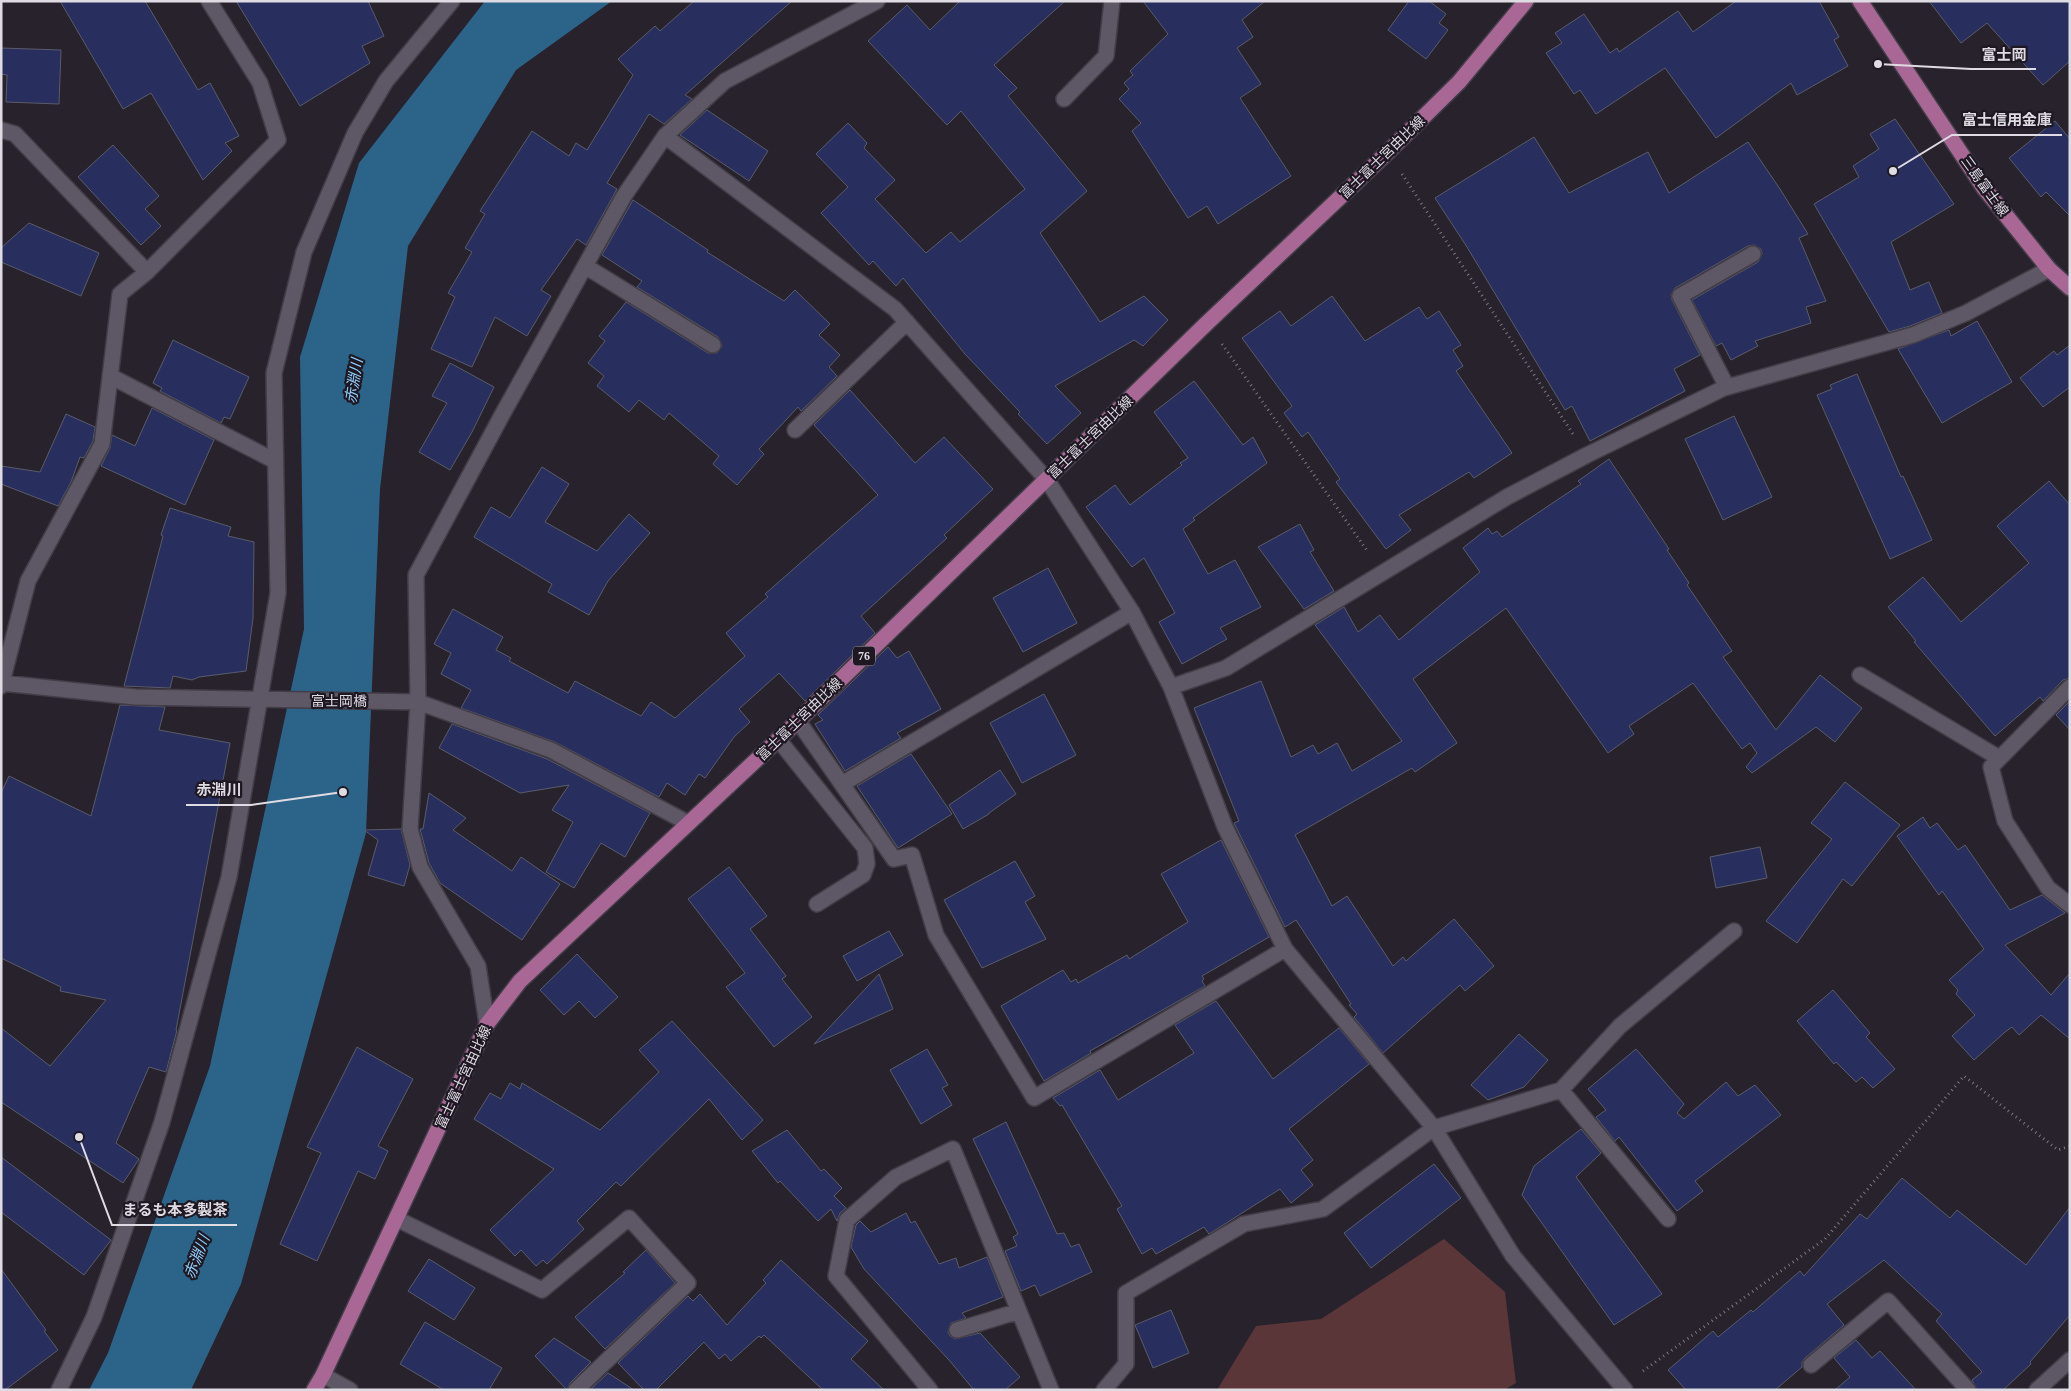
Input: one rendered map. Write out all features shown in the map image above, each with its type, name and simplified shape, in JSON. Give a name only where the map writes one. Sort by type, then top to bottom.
[{"type":"main road","name":"富士富士宮由比線","points":[[314,1390],[323,1375],[487,1024],[520,980],[798,721],[1207,323],[1388,152],[1459,82],[1526,1]]},
{"type":"main road","name":"三島富士線","points":[[1860,1],[1984,188],[2049,269],[2070,288]]},
{"type":"street","points":[[2,685],[28,581],[102,444],[120,294],[147,272],[278,140],[260,83],[209,1]]},
{"type":"street","points":[[487,1024],[478,966],[420,866],[410,829],[418,702],[416,575],[502,415],[624,196],[665,136],[725,81],[877,1]]},
{"type":"street","points":[[1064,99],[1106,56],[1112,1]]},
{"type":"street","points":[[60,1390],[94,1317],[162,1122],[230,877],[278,594],[274,373],[304,252],[355,133],[386,81],[446,3]]},
{"type":"street","points":[[1,130],[14,134],[147,272]]},
{"type":"street","points":[[665,136],[895,308],[1047,480],[1132,612],[1170,688],[1225,827],[1285,949],[1434,1128],[1513,1256],[1624,1388]]},
{"type":"street","points":[[1727,387],[1680,296],[1753,254]]},
{"type":"street","points":[[585,266],[713,345]]},
{"type":"street","points":[[1170,688],[1226,668],[1507,497],[1587,455],[1727,387],[1914,335],[1966,313],[2049,269]]},
{"type":"street","points":[[795,430],[907,322]]},
{"type":"street","points":[[110,376],[275,461]]},
{"type":"street","points":[[842,784],[1132,612]]},
{"type":"street","points":[[1860,675],[1999,758]]},
{"type":"street","name":"富士岡橋","points":[[2,685],[135,697],[260,701],[418,702],[551,750],[688,823]]},
{"type":"street","points":[[2070,687],[1991,767],[2005,821],[2048,888],[2070,905]]},
{"type":"street","points":[[798,721],[894,859],[912,855],[936,935],[1034,1098],[1285,949]]},
{"type":"street","points":[[778,739],[866,848],[867,864],[863,874],[817,904]]},
{"type":"street","points":[[1104,1390],[1126,1364],[1126,1294],[1244,1224],[1322,1209],[1434,1128],[1561,1090],[1620,1026],[1734,931]]},
{"type":"street","points":[[1561,1090],[1668,1218]]},
{"type":"street","points":[[930,1390],[836,1276],[848,1220],[896,1177],[953,1149],[1051,1390]]},
{"type":"street","points":[[396,1219],[542,1290],[629,1218],[688,1283],[576,1390]]},
{"type":"street","points":[[1811,1365],[1888,1301],[1968,1390]]},
{"type":"street","points":[[957,1330],[1019,1311]]},
{"type":"street","points":[[2038,1390],[2070,1360]]},
{"type":"street","points":[[323,1375],[350,1390]]},
{"type":"path","points":[[1388,152],[1587,455]]},
{"type":"path","points":[[1207,323],[1382,573]]},
{"type":"path","points":[[1624,1388],[1826,1240],[1964,1076],[2058,1150],[2070,1146]]},
{"type":"shaded area","points":[[1444,1239],[1505,1292],[1516,1383],[1504,1390],[1217,1390],[1256,1326],[1321,1319]]},
{"type":"water","points":[[485,1],[612,1],[516,70],[408,246],[380,489],[366,833],[241,1284],[191,1390],[89,1390],[108,1353],[210,1066],[304,629],[300,357],[359,163]]},
{"type":"building","points":[[60,1],[145,1],[198,90],[210,83],[239,136],[225,143],[232,151],[203,180],[151,93],[123,109]]},
{"type":"building","points":[[236,1],[368,1],[384,36],[362,46],[370,63],[300,106]]},
{"type":"building","points":[[694,1],[792,1],[685,95],[692,99],[664,124],[649,114],[607,183],[617,189],[586,245],[577,239],[541,290],[551,296],[527,336],[495,317],[472,367],[431,349],[455,297],[448,293],[472,252],[465,248],[485,214],[480,211],[532,131],[569,156],[576,143],[587,150],[633,75],[618,59],[655,26],[660,31]]},
{"type":"building","points":[[960,1],[1065,1],[994,65],[1017,88],[1008,96],[1087,191],[1040,233],[1100,322],[1144,296],[1168,320],[1143,346],[1134,340],[1055,386],[1081,413],[1047,444],[1018,414],[1020,412],[965,354],[903,278],[896,286],[873,261],[869,265],[821,213],[848,187],[816,154],[848,123],[867,143],[864,148],[895,180],[875,199],[926,253],[951,232],[960,242],[1025,189],[961,111],[947,125],[868,41],[907,5],[930,30]]},
{"type":"building","points":[[1143,1],[1265,1],[1242,20],[1253,37],[1237,48],[1261,84],[1240,98],[1291,176],[1218,224],[1207,206],[1188,218],[1132,131],[1141,123],[1119,99],[1129,89],[1124,83],[1133,75],[1130,71],[1168,34]]},
{"type":"building","points":[[1409,1],[1429,1],[1446,14],[1439,23],[1448,30],[1426,59],[1388,30]]},
{"type":"building","points":[[1736,1],[1819,1],[1839,37],[1834,40],[1848,66],[1797,95],[1791,83],[1716,138],[1665,68],[1596,114],[1580,90],[1574,94],[1546,53],[1562,43],[1555,33],[1584,14],[1610,53],[1617,48],[1619,52],[1678,11],[1693,32]]},
{"type":"building","points":[[1929,1],[2070,1],[2070,61],[2043,85],[1987,23],[1961,43]]},
{"type":"building","points":[[1,48],[61,50],[59,104],[6,102],[7,75],[1,74]]},
{"type":"building","points":[[707,110],[768,151],[749,181],[680,135]]},
{"type":"building","points":[[1895,119],[1954,204],[1891,242],[1910,290],[1929,282],[1942,313],[1889,332],[1814,204],[1859,177],[1853,166],[1879,149],[1870,134]]},
{"type":"building","points":[[2055,121],[2070,139],[2070,216],[2046,192],[2041,197],[2009,158]]},
{"type":"building","points":[[1534,137],[1569,193],[1648,152],[1669,193],[1748,142],[1808,234],[1799,238],[1826,301],[1806,307],[1811,323],[1755,341],[1758,346],[1731,360],[1722,343],[1716,346],[1692,300],[1758,262],[1762,254],[1761,249],[1754,245],[1748,246],[1675,288],[1671,295],[1672,300],[1700,355],[1674,369],[1685,391],[1590,441],[1572,406],[1565,410],[1467,247],[1435,198]]},
{"type":"building","points":[[113,145],[159,196],[145,209],[161,226],[141,245],[78,177]]},
{"type":"building","points":[[633,200],[708,250],[707,252],[784,301],[795,290],[830,324],[819,335],[840,355],[829,367],[837,376],[801,411],[798,407],[759,449],[764,454],[737,485],[713,464],[719,456],[669,413],[664,420],[639,400],[629,412],[597,386],[604,376],[588,363],[605,341],[599,336],[626,302],[708,353],[717,353],[722,346],[718,337],[637,287],[642,281],[602,255]]},
{"type":"building","points":[[29,223],[99,253],[81,296],[1,262],[1,248]]},
{"type":"building","points":[[1332,296],[1365,341],[1419,307],[1427,319],[1439,311],[1461,345],[1453,350],[1463,366],[1456,371],[1512,453],[1474,478],[1469,472],[1399,515],[1411,530],[1386,549],[1336,482],[1340,479],[1308,432],[1302,437],[1284,413],[1292,406],[1242,338],[1280,311],[1291,326]]},
{"type":"building","points":[[1977,321],[2012,382],[1942,423],[1898,349],[1949,330],[1951,336]]},
{"type":"building","points":[[173,340],[249,377],[230,419],[224,417],[221,423],[160,391],[162,388],[153,383]]},
{"type":"building","points":[[2070,345],[2070,387],[2043,407],[2020,378],[2054,351],[2057,355]]},
{"type":"building","points":[[450,363],[494,387],[472,432],[450,470],[419,452],[447,403],[432,396]]},
{"type":"building","points":[[1857,374],[1901,477],[1903,476],[1932,540],[1890,559],[1817,395],[1832,389],[1830,385]]},
{"type":"building","points":[[1194,381],[1243,445],[1253,437],[1267,463],[1193,518],[1195,520],[1183,529],[1208,574],[1235,560],[1261,607],[1220,628],[1227,639],[1182,664],[1159,622],[1175,613],[1144,558],[1132,567],[1086,507],[1115,485],[1130,505],[1182,465],[1180,463],[1188,458],[1154,412]]},
{"type":"building","points":[[850,390],[915,463],[944,437],[993,489],[944,535],[947,538],[861,616],[875,633],[805,701],[779,673],[739,709],[750,722],[734,737],[705,778],[699,774],[685,795],[667,783],[659,797],[555,742],[461,708],[471,690],[441,674],[451,653],[434,644],[453,609],[503,637],[496,650],[511,658],[509,661],[568,693],[575,681],[641,716],[651,702],[675,718],[745,656],[726,633],[768,597],[765,594],[878,495],[814,425]]},
{"type":"building","points":[[152,408],[214,440],[185,505],[101,466],[110,448],[112,435],[135,446]]},
{"type":"building","points":[[66,414],[95,427],[93,441],[84,458],[80,457],[71,482],[58,506],[1,484],[1,466],[40,472]]},
{"type":"building","points":[[1734,416],[1772,497],[1723,520],[1685,439]]},
{"type":"building","points":[[1609,459],[1669,549],[1667,550],[1689,583],[1687,585],[1732,651],[1723,657],[1776,730],[1820,675],[1862,708],[1835,742],[1816,727],[1752,773],[1746,767],[1757,753],[1750,743],[1742,749],[1693,683],[1629,726],[1634,734],[1608,753],[1506,608],[1413,679],[1457,743],[1415,772],[1412,768],[1295,835],[1332,906],[1347,896],[1393,966],[1403,957],[1406,961],[1454,919],[1494,966],[1465,991],[1460,985],[1383,1053],[1354,1017],[1357,1014],[1349,1005],[1351,1004],[1296,920],[1285,927],[1234,823],[1239,821],[1194,708],[1261,681],[1291,757],[1313,745],[1318,754],[1337,743],[1352,771],[1402,741],[1315,625],[1344,607],[1358,632],[1380,615],[1399,640],[1480,572],[1463,548],[1488,528],[1492,534],[1497,531],[1502,537],[1581,484],[1578,481]]},
{"type":"building","points":[[542,467],[569,484],[545,522],[597,551],[629,514],[650,533],[608,581],[589,615],[548,592],[552,584],[474,537],[491,507],[510,518]]},
{"type":"building","points":[[2049,481],[2070,505],[2070,678],[2063,680],[2043,701],[2040,697],[1995,736],[1914,642],[1916,641],[1888,607],[1923,577],[1961,622],[2029,563],[1997,526]]},
{"type":"building","points":[[170,508],[231,527],[228,536],[254,542],[253,618],[246,671],[199,677],[192,680],[173,676],[170,688],[124,686],[163,536],[161,535]]},
{"type":"building","points":[[1300,524],[1314,550],[1310,552],[1334,591],[1304,609],[1258,547]]},
{"type":"building","points":[[1048,568],[1077,623],[1023,652],[993,598]]},
{"type":"building","points":[[888,647],[897,658],[909,651],[941,709],[897,733],[901,738],[845,771],[815,724],[823,720],[818,715]]},
{"type":"building","points":[[1044,694],[1076,755],[1022,783],[990,723]]},
{"type":"building","points":[[2070,701],[2070,730],[2056,715]]},
{"type":"building","points":[[120,705],[165,707],[159,730],[230,743],[177,1030],[166,1072],[149,1067],[116,1143],[139,1159],[123,1183],[1,1102],[1,1028],[50,1066],[106,1000],[60,991],[61,987],[1,958],[1,793],[9,776],[91,816]]},
{"type":"building","points":[[452,724],[547,759],[650,813],[625,857],[601,843],[574,888],[546,872],[573,822],[552,810],[569,785],[520,793],[439,748]]},
{"type":"building","points":[[911,754],[952,814],[898,848],[857,786]]},
{"type":"building","points":[[1000,770],[1016,794],[989,814],[963,829],[949,805]]},
{"type":"building","points":[[1845,782],[1900,825],[1852,886],[1843,879],[1797,943],[1766,921],[1832,839],[1811,823]]},
{"type":"building","points":[[429,793],[466,818],[453,830],[512,871],[521,857],[560,884],[522,940],[440,883],[429,863],[420,829],[423,829]]},
{"type":"building","points":[[1923,817],[1930,828],[1937,823],[1958,850],[1965,845],[2010,910],[2042,895],[2065,913],[2005,945],[2051,995],[2070,973],[2070,1039],[2041,1015],[2019,1035],[2012,1027],[1974,1060],[1952,1036],[1975,1015],[1956,994],[1958,990],[1949,980],[1984,949],[1942,891],[1939,895],[1897,836]]},
{"type":"building","points":[[401,829],[410,865],[404,886],[368,875],[378,840],[364,830]]},
{"type":"building","points":[[1221,840],[1269,937],[1202,976],[1205,986],[1090,1051],[1091,1053],[1044,1081],[1001,1006],[1063,970],[1071,982],[1076,979],[1078,983],[1127,955],[1129,959],[1188,922],[1161,874]]},
{"type":"building","points":[[1760,847],[1767,878],[1716,888],[1710,857]]},
{"type":"building","points":[[1015,861],[1035,896],[1025,902],[1046,939],[982,968],[944,900]]},
{"type":"building","points":[[729,867],[767,916],[750,929],[786,976],[782,979],[812,1017],[774,1047],[726,987],[745,973],[688,899]]},
{"type":"building","points":[[889,931],[903,955],[857,981],[843,956]]},
{"type":"building","points":[[577,954],[618,997],[595,1018],[579,1001],[564,1015],[540,990]]},
{"type":"building","points":[[879,974],[893,1009],[814,1044]]},
{"type":"building","points":[[1833,990],[1870,1033],[1866,1037],[1895,1069],[1873,1088],[1862,1077],[1856,1082],[1836,1062],[1834,1064],[1797,1021]]},
{"type":"building","points":[[1216,1001],[1273,1079],[1339,1028],[1369,1064],[1289,1129],[1313,1160],[1301,1170],[1313,1185],[1291,1203],[1280,1189],[1209,1234],[1204,1227],[1156,1254],[1152,1248],[1142,1254],[1117,1209],[1122,1206],[1062,1105],[1060,1106],[1053,1098],[1100,1070],[1118,1100],[1194,1053],[1175,1025]]},
{"type":"building","points":[[672,1021],[763,1120],[742,1140],[709,1099],[621,1186],[616,1182],[577,1221],[584,1229],[547,1264],[543,1260],[536,1266],[521,1250],[515,1256],[490,1230],[554,1169],[474,1119],[490,1093],[501,1099],[510,1083],[520,1089],[522,1083],[600,1130],[659,1072],[639,1050]]},
{"type":"building","points":[[1519,1034],[1548,1060],[1524,1087],[1488,1100],[1471,1085]]},
{"type":"building","points":[[357,1047],[413,1079],[378,1146],[388,1151],[375,1179],[358,1171],[317,1261],[280,1244],[321,1153],[307,1147]]},
{"type":"building","points":[[927,1049],[948,1085],[942,1088],[952,1105],[921,1124],[890,1070]]},
{"type":"building","points":[[1636,1049],[1684,1104],[1677,1113],[1684,1119],[1726,1082],[1738,1096],[1755,1085],[1781,1115],[1695,1181],[1703,1191],[1677,1211],[1619,1137],[1615,1141],[1596,1117],[1606,1110],[1588,1089]]},
{"type":"building","points":[[1006,1122],[1057,1234],[1064,1233],[1071,1247],[1079,1244],[1092,1272],[1040,1296],[1035,1285],[1021,1291],[1005,1251],[1017,1246],[1013,1237],[1018,1234],[973,1139]]},
{"type":"building","points":[[1581,1129],[1601,1153],[1576,1177],[1662,1294],[1614,1325],[1522,1195],[1534,1166]]},
{"type":"building","points":[[787,1130],[821,1171],[824,1169],[842,1188],[834,1196],[846,1208],[840,1213],[837,1221],[831,1209],[818,1221],[780,1181],[778,1183],[752,1151]]},
{"type":"building","points":[[1,1157],[111,1240],[84,1275],[1,1212]]},
{"type":"building","points":[[1434,1164],[1461,1198],[1371,1268],[1344,1233]]},
{"type":"building","points":[[1902,1178],[1950,1218],[1957,1210],[2026,1265],[2070,1207],[2070,1315],[2030,1362],[2031,1364],[2003,1390],[1977,1390],[1972,1380],[1982,1372],[1936,1321],[1942,1314],[1884,1260],[1827,1304],[1844,1325],[1805,1358],[1802,1362],[1802,1367],[1775,1390],[1686,1390],[1668,1370],[1713,1331],[1718,1337],[1751,1310],[1753,1312],[1800,1271],[1804,1276],[1860,1214],[1867,1219]]},
{"type":"building","points":[[906,1213],[911,1223],[915,1221],[939,1264],[956,1258],[959,1268],[987,1257],[1003,1297],[962,1313],[966,1318],[951,1323],[948,1332],[955,1339],[980,1333],[1020,1377],[1005,1390],[974,1390],[949,1360],[864,1269],[851,1247],[856,1225],[860,1221],[871,1232]]},
{"type":"building","points":[[646,1250],[675,1283],[605,1349],[575,1317],[625,1273],[623,1272]]},
{"type":"building","points":[[429,1259],[475,1288],[454,1320],[408,1291]]},
{"type":"building","points":[[781,1260],[868,1341],[851,1359],[884,1390],[823,1390],[764,1335],[761,1338],[759,1336],[731,1361],[725,1354],[719,1359],[704,1342],[656,1390],[644,1390],[618,1363],[688,1296],[693,1301],[700,1294],[727,1325],[766,1283],[763,1280]]},
{"type":"building","points":[[1,1269],[46,1330],[44,1331],[58,1350],[5,1390],[1,1390]]},
{"type":"building","points":[[1171,1310],[1189,1353],[1153,1368],[1135,1325]]},
{"type":"building","points":[[425,1322],[502,1368],[489,1390],[444,1390],[400,1364]]},
{"type":"building","points":[[554,1338],[591,1362],[570,1383],[567,1390],[535,1356]]},
{"type":"building","points":[[1856,1340],[1872,1358],[1880,1351],[1916,1390],[1835,1390],[1850,1377],[1834,1358]]},
{"type":"building","points":[[608,1373],[634,1390],[590,1390]]},
{"type":"place","name":"富士岡","points":[[1878,64]]},
{"type":"place","name":"富士信用金庫","points":[[1893,171]]},
{"type":"place","name":"赤淵川","points":[[343,792]]},
{"type":"place","name":"まるも本多製茶","points":[[79,1137]]}]
